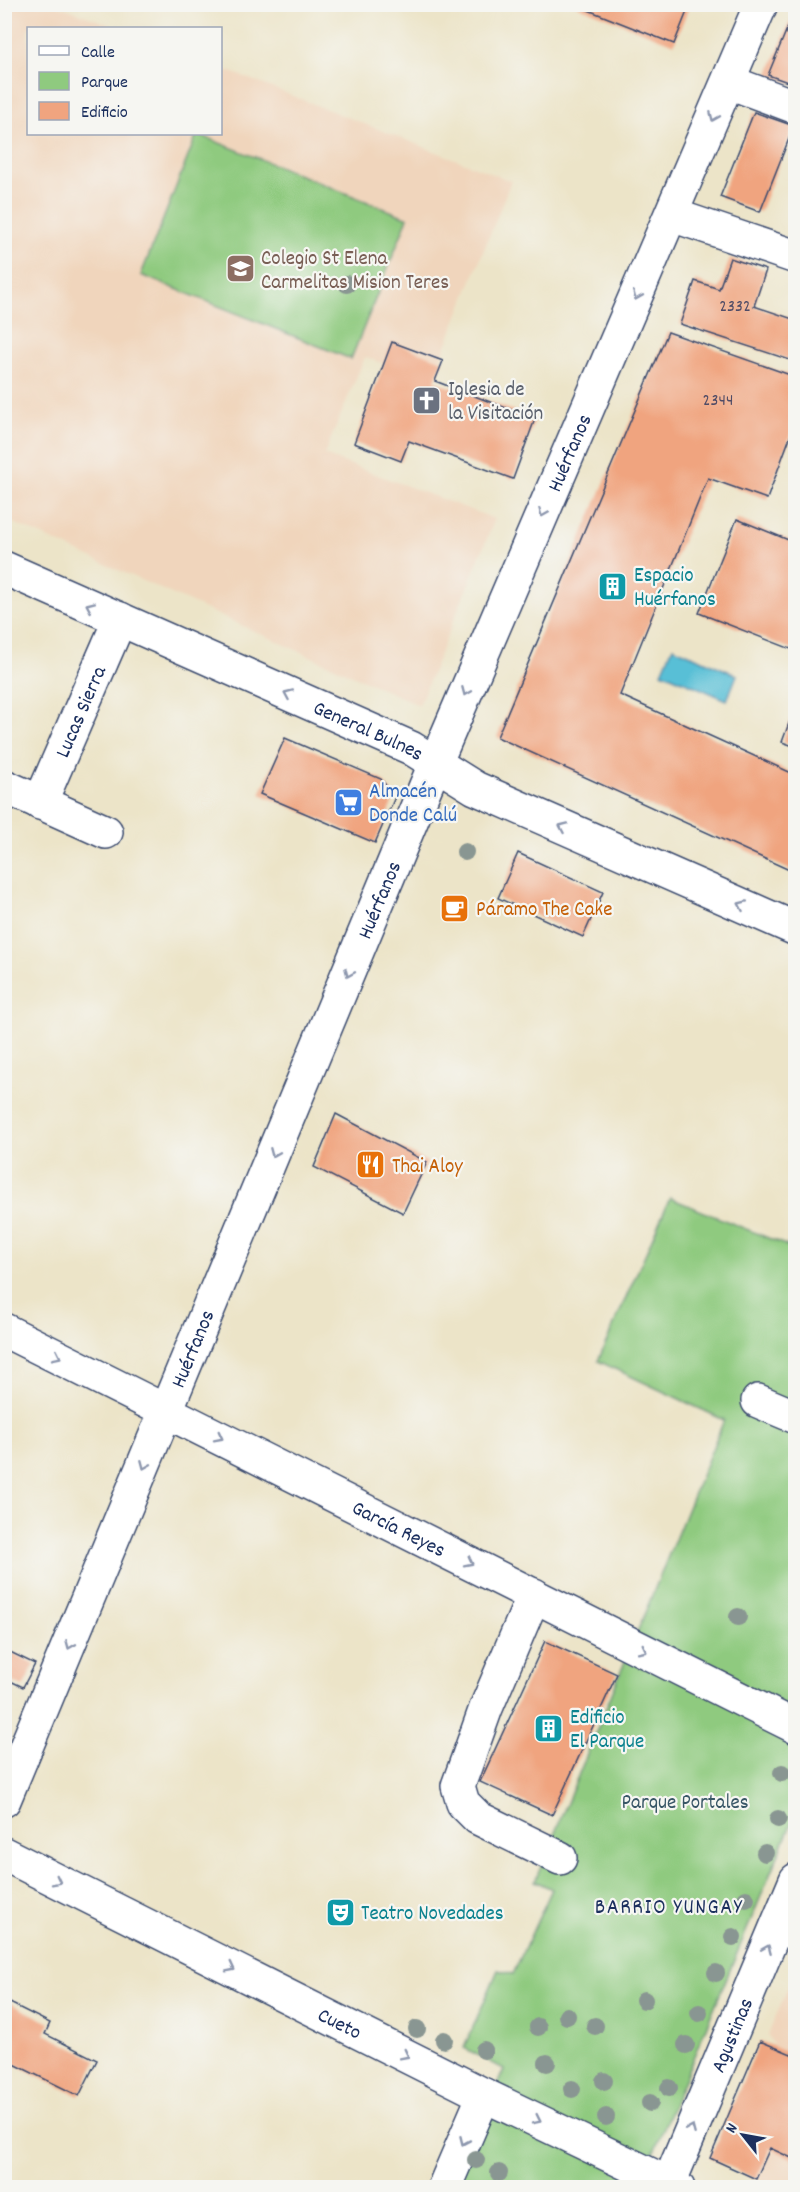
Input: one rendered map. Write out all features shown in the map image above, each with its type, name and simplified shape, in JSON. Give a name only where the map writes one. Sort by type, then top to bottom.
[{"type":"street","name":"Huérfanos","points":[[4,1800],[435,764],[761,4]]},
{"type":"street","points":[[729,82],[795,107]]},
{"type":"street","points":[[672,215],[795,257]]},
{"type":"street","name":"General Bulnes","points":[[4,568],[411,748],[484,792],[795,928]]},
{"type":"street","name":"Lucas Sierra","points":[[40,803],[120,619]]},
{"type":"street","points":[[4,786],[106,832]]},
{"type":"street","name":"García Reyes","points":[[4,1330],[795,1727]]},
{"type":"street","points":[[758,1401],[795,1417]]},
{"type":"street","points":[[534,1595],[486,1708],[458,1786],[463,1803],[478,1818],[560,1858]]},
{"type":"street","name":"Cueto","points":[[4,1854],[484,2095],[671,2186]]},
{"type":"street","name":"Agustinas","points":[[671,2186],[795,1880]]},
{"type":"street","points":[[444,2187],[484,2095]]},
{"type":"shaded area","name":"Colegio St Elena Carmelitas Mision Teres","points":[[16,5],[57,5],[115,27],[27,27],[27,135],[222,135],[222,68],[511,181],[432,381],[365,357],[324,455],[495,519],[419,705],[5,519],[4,32]]},
{"type":"shaded area","points":[[795,1970],[795,2187],[774,2187],[710,2158],[760,2041],[774,2046],[768,2035]]},
{"type":"green space","points":[[197,135],[408,218],[351,359],[141,275]]},
{"type":"green space","name":"Parque Portales","points":[[670,1198],[795,1249],[795,1815],[639,2187],[454,2188],[504,2069],[464,2048],[498,1970],[513,1974],[552,1889],[535,1881],[724,1420],[598,1361]]},
{"type":"water","points":[[673,647],[737,675],[727,700],[662,672]]},
{"type":"building","points":[[573,4],[690,4],[674,44]]},
{"type":"building","points":[[796,7],[796,85],[768,75]]},
{"type":"building","points":[[754,112],[794,126],[760,212],[720,197]]},
{"type":"building","points":[[730,258],[766,270],[754,306],[796,320],[796,362],[680,324],[695,281],[719,289]]},
{"type":"building","name":"Espacio Huérfanos","points":[[668,332],[796,377],[796,421],[767,499],[708,478],[620,695],[796,775],[796,873],[497,737]]},
{"type":"building","name":"Iglesia de la Visitación","points":[[392,342],[443,361],[435,381],[535,419],[513,479],[409,441],[401,461],[354,443]]},
{"type":"building","points":[[737,519],[796,543],[796,651],[699,613]]},
{"type":"building","points":[[796,707],[796,747],[782,742]]},
{"type":"building","points":[[285,738],[381,779],[395,797],[375,843],[260,794]]},
{"type":"building","points":[[518,853],[603,892],[583,937],[498,898]]},
{"type":"building","name":"Thai Aloy","points":[[336,1114],[427,1162],[403,1213],[314,1167]]},
{"type":"building","name":"Edificio El Parque","points":[[545,1641],[617,1674],[552,1815],[480,1782]]},
{"type":"building","points":[[4,1649],[35,1664],[23,1687],[4,1678]]},
{"type":"building","points":[[4,2000],[50,2023],[45,2034],[97,2060],[79,2096],[4,2059]]},
{"type":"building","points":[[760,2041],[796,2056],[796,2160],[770,2148],[756,2179],[710,2158]]},
{"type":"place","name":"Colegio St Elena Carmelitas Mision Teres","points":[[240,269]]},
{"type":"place","name":"Iglesia de la Visitación","points":[[427,400]]},
{"type":"place","name":"Espacio Huérfanos","points":[[613,586]]},
{"type":"place","name":"Almacén Donde Calú","points":[[348,802]]},
{"type":"place","name":"Páramo The Cake","points":[[455,908]]},
{"type":"place","name":"Thai Aloy","points":[[371,1165]]},
{"type":"place","name":"Edificio El Parque","points":[[549,1728]]},
{"type":"place","name":"Teatro Novedades","points":[[340,1912]]},
{"type":"district","name":"BARRIO YUNGAY","points":[[669,1905]]}]
